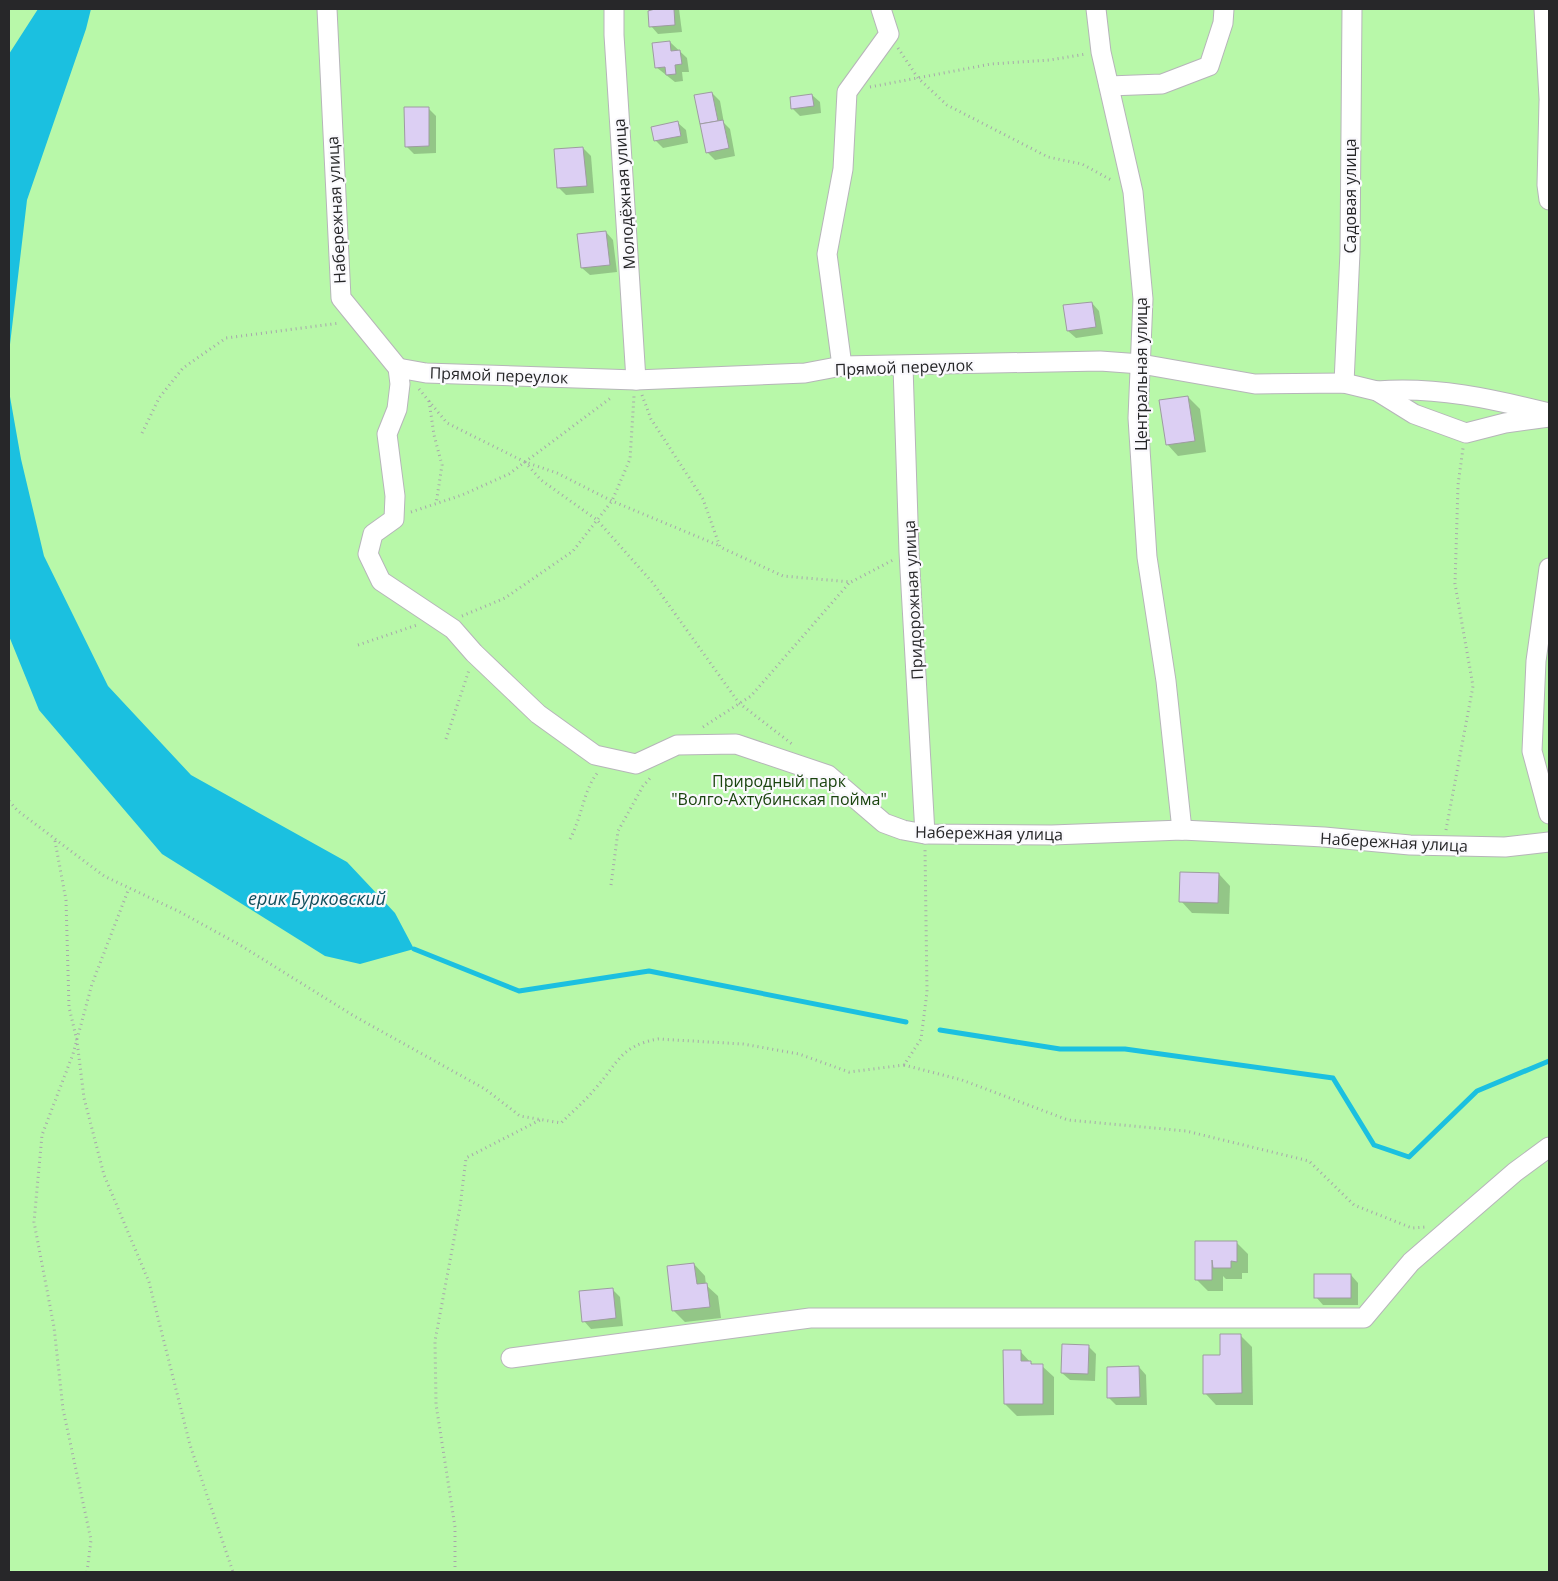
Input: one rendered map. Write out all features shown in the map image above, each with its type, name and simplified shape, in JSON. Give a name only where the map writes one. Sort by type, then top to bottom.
[{"type":"street","name":"Набережная улица","points":[[327,9],[341,298],[398,368]]},
{"type":"street","name":"Молодёжная улица","points":[[614,9],[614,35],[636,380]]},
{"type":"street","points":[[842,366],[827,254],[843,170],[846,92],[889,34],[880,9]]},
{"type":"street","name":"Центральная улица","points":[[1096,9],[1101,52],[1133,192],[1143,299],[1138,418],[1147,557],[1166,681],[1182,830]]},
{"type":"street","points":[[1109,86],[1162,84],[1209,66],[1223,23],[1224,9]]},
{"type":"street","name":"Садовая улица","points":[[1344,383],[1350,252],[1352,9]]},
{"type":"street","points":[[1544,9],[1549,100],[1547,185],[1549,200]]},
{"type":"street","name":"Прямой переулок","points":[[398,368],[426,373],[636,380],[805,373],[842,366],[1100,361],[1141,364],[1255,384],[1344,383],[1377,390],[1407,388],[1491,398],[1549,413]]},
{"type":"street","name":"Придорожная улица","points":[[904,366],[909,552],[925,834]]},
{"type":"street","points":[[394,519],[395,496],[387,434],[397,409],[400,384],[398,368]]},
{"type":"street","name":"Прямой переулок","points":[[1377,390],[1414,414],[1466,433]]},
{"type":"street","points":[[1466,433],[1505,423],[1549,417]]},
{"type":"street","name":"Набережная улица","points":[[394,519],[373,534],[368,554],[381,581],[453,629],[474,653],[538,714],[595,755],[636,764],[677,745],[736,744],[828,775],[884,822],[903,830],[925,834],[1052,835],[1182,830],[1443,846],[1505,847],[1549,842]]},
{"type":"street","points":[[1549,568],[1536,661],[1532,751],[1549,814]]},
{"type":"street","points":[[511,1358],[810,1318],[1364,1318],[1411,1262],[1515,1172],[1549,1147]]},
{"type":"path","points":[[889,34],[918,78],[947,105],[1048,157],[1082,164],[1133,192]]},
{"type":"path","points":[[846,92],[991,64],[1050,60],[1101,52]]},
{"type":"path","points":[[142,433],[159,398],[183,368],[226,338],[350,322]]},
{"type":"path","points":[[358,645],[436,619],[461,616],[506,598],[573,551],[612,501],[630,459],[631,413],[636,380]]},
{"type":"path","points":[[636,380],[651,419],[702,499],[720,547]]},
{"type":"path","points":[[417,387],[447,423],[524,462],[557,473],[612,501],[784,576],[850,582],[909,552]]},
{"type":"path","points":[[394,519],[509,474],[613,396]]},
{"type":"path","points":[[429,400],[434,435],[442,465],[436,504]]},
{"type":"path","points":[[1443,846],[1459,772],[1473,686],[1455,584],[1458,485],[1466,433]]},
{"type":"path","points":[[524,462],[541,480],[597,520],[653,583],[740,703],[795,747]]},
{"type":"path","points":[[446,739],[474,653]]},
{"type":"path","points":[[570,839],[579,823],[587,792],[597,772],[624,761]]},
{"type":"path","points":[[9,801],[55,840],[104,876],[180,912],[240,945],[354,1016],[485,1089],[520,1116],[561,1123],[595,1090],[623,1052],[645,1042],[658,1039],[744,1044],[799,1054],[849,1072],[904,1064],[962,1080],[1068,1120],[1186,1131],[1309,1161],[1354,1205],[1412,1228],[1429,1226]]},
{"type":"path","points":[[904,1064],[921,1040],[927,992],[925,834]]},
{"type":"path","points":[[55,840],[66,900],[68,1007],[77,1041],[84,1098],[104,1175],[149,1282],[190,1446],[233,1572]]},
{"type":"path","points":[[87,1572],[91,1540],[64,1409],[54,1327],[34,1222],[42,1135],[77,1041],[92,984],[129,888]]},
{"type":"path","points":[[454,1572],[454,1527],[436,1404],[435,1341],[460,1207],[466,1158],[540,1120]]},
{"type":"green space","name":"Природный парк \"Волго-Ахтубинская пойма\"","points":[[9,9],[1549,9],[1549,1572],[9,1572]]},
{"type":"water","points":[[38,9],[91,9],[86,29],[27,200],[9,353],[9,54]]},
{"type":"water","name":"ерик Бурковский","points":[[9,391],[21,459],[44,556],[108,686],[191,775],[347,862],[395,913],[414,949],[360,964],[325,956],[162,854],[39,710],[9,636]]},
{"type":"building","points":[[674,9],[675,25],[649,27],[648,11]]},
{"type":"building","points":[[670,41],[671,51],[680,50],[682,64],[675,65],[676,74],[666,75],[665,67],[655,68],[652,43]]},
{"type":"building","points":[[712,92],[718,121],[700,124],[694,95]]},
{"type":"building","points":[[812,94],[814,106],[791,109],[790,97]]},
{"type":"building","points":[[404,107],[429,107],[429,146],[405,147]]},
{"type":"building","points":[[723,120],[729,148],[706,153],[700,124]]},
{"type":"building","points":[[678,121],[681,136],[654,141],[651,127]]},
{"type":"building","points":[[583,147],[587,186],[557,188],[554,149]]},
{"type":"building","points":[[606,231],[610,265],[581,268],[577,234]]},
{"type":"building","points":[[1092,302],[1096,327],[1067,331],[1063,305]]},
{"type":"building","points":[[1188,396],[1195,441],[1166,445],[1159,400]]},
{"type":"building","points":[[1180,872],[1219,873],[1218,903],[1179,902]]},
{"type":"building","points":[[1195,1241],[1237,1241],[1237,1262],[1231,1261],[1231,1268],[1213,1268],[1212,1260],[1212,1280],[1195,1280]]},
{"type":"building","points":[[694,1263],[697,1284],[707,1283],[710,1307],[672,1311],[667,1266]]},
{"type":"building","points":[[1314,1274],[1351,1274],[1351,1298],[1314,1298]]},
{"type":"building","points":[[613,1288],[616,1318],[582,1322],[579,1291]]},
{"type":"building","points":[[1220,1334],[1241,1334],[1242,1393],[1203,1394],[1203,1355],[1220,1355]]},
{"type":"building","points":[[1062,1344],[1089,1345],[1088,1374],[1061,1373]]},
{"type":"building","points":[[1003,1350],[1021,1350],[1021,1361],[1031,1361],[1031,1364],[1043,1364],[1043,1404],[1004,1404]]},
{"type":"building","points":[[1139,1366],[1140,1397],[1107,1398],[1107,1367]]},
{"type":"waterway","points":[[414,949],[519,991],[649,971],[906,1022]]},
{"type":"waterway","points":[[940,1030],[1060,1049],[1125,1049],[1333,1078],[1374,1145],[1409,1157],[1477,1091],[1549,1061]]}]
